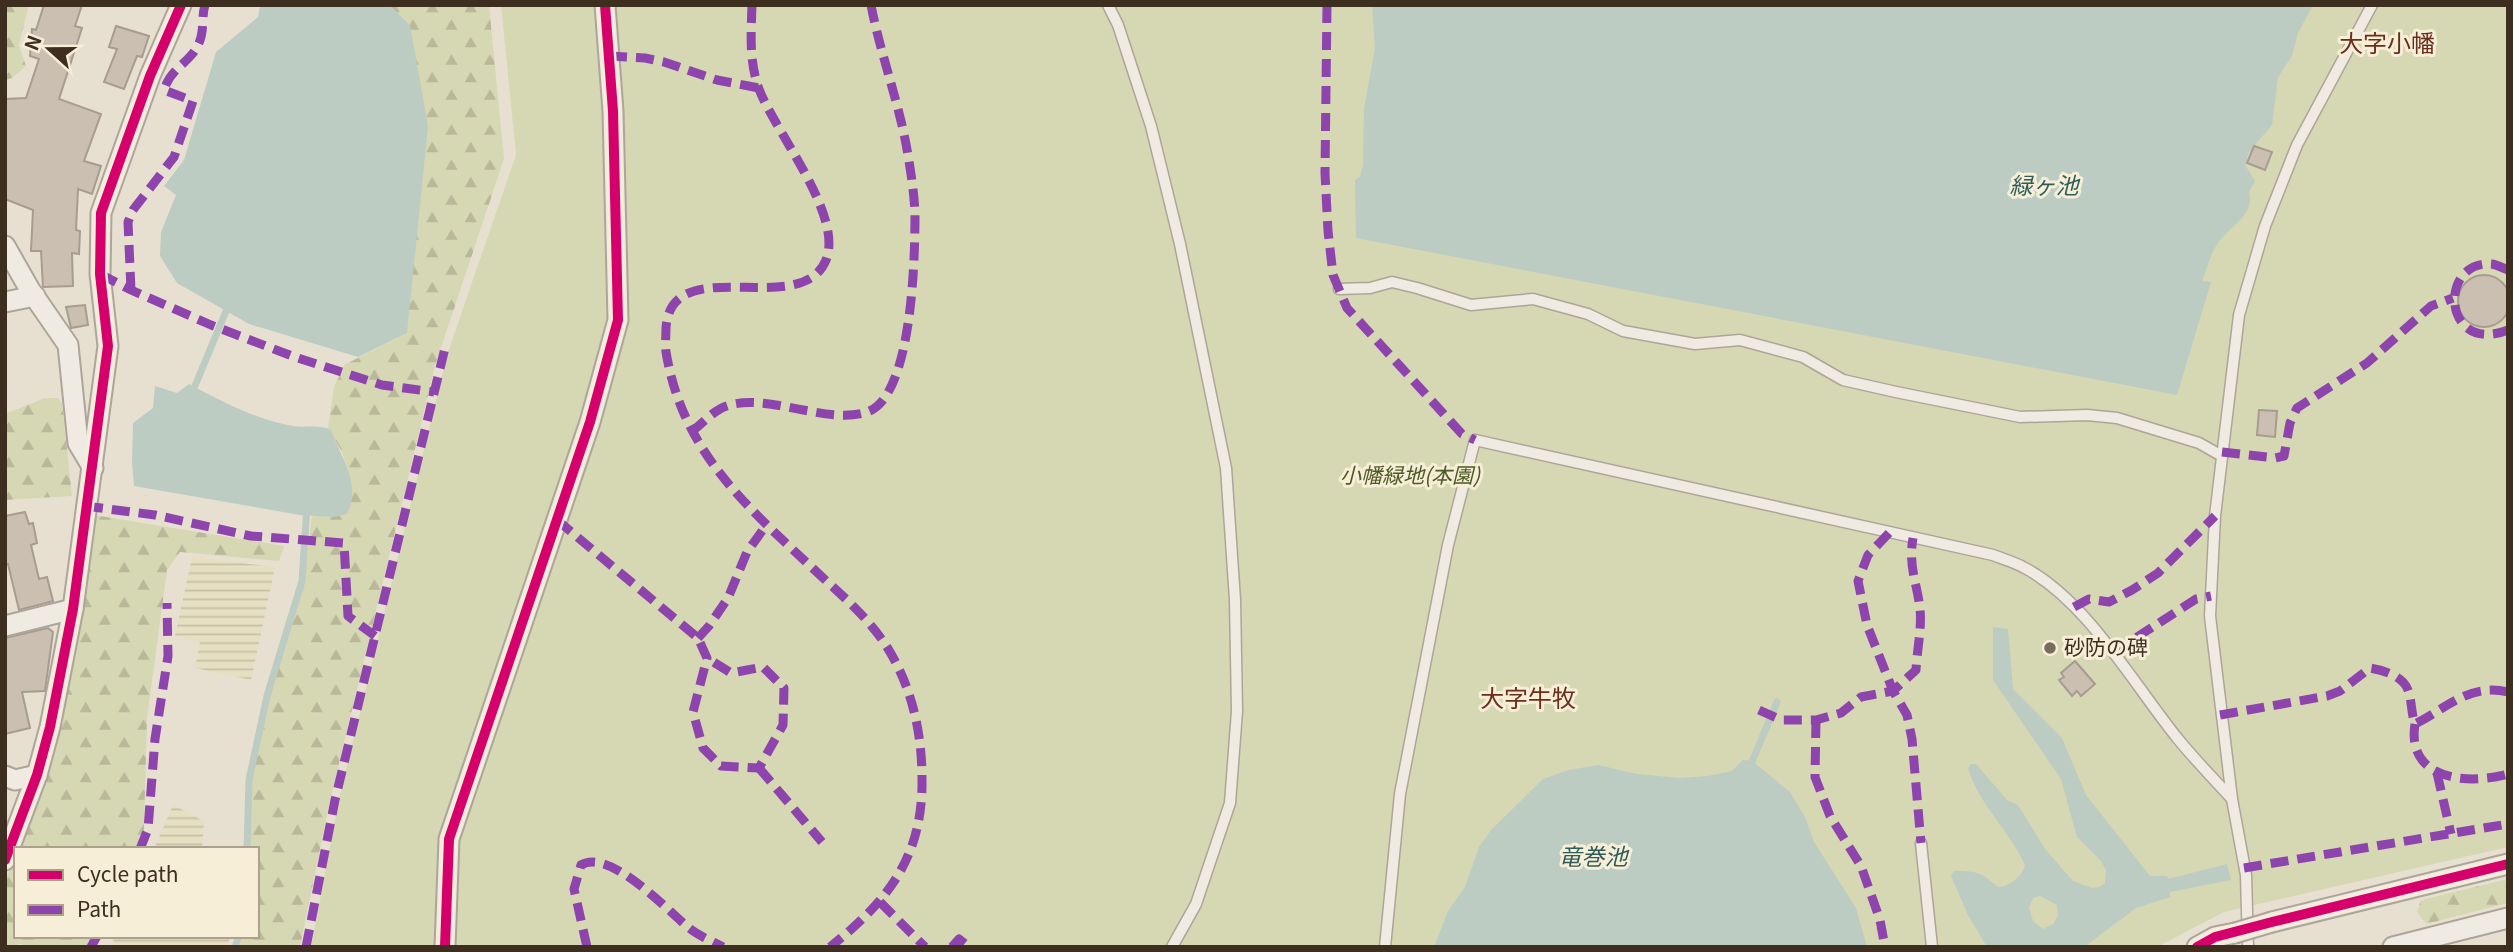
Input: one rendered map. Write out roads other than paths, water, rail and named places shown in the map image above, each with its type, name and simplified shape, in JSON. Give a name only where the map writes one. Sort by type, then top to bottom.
[{"type":"street","points":[[5,860],[37,775],[50,727],[73,609],[108,346],[100,274],[101,213],[150,76],[181,5]]},
{"type":"street","points":[[445,947],[449,839],[590,422],[618,320],[613,111],[605,5]]},
{"type":"street","points":[[5,246],[68,345],[78,443],[93,467]]},
{"type":"street","points":[[5,302],[35,296]]},
{"type":"street","points":[[5,626],[73,609]]},
{"type":"street","points":[[5,776],[15,780],[37,775]]},
{"type":"street","points":[[2197,947],[2215,937],[2241,940],[2272,922],[2508,864]]},
{"type":"street","points":[[2393,947],[2508,918]]},
{"type":"lane","points":[[1108,5],[1118,25],[1151,126],[1180,244],[1226,468],[1237,711],[1230,803],[1196,904],[1172,947]]},
{"type":"lane","points":[[2241,940],[2245,875],[2232,799],[2210,616],[2213,539],[2239,315],[2265,226],[2297,145],[2372,5]]},
{"type":"lane","points":[[1339,289],[1370,288],[1392,282],[1471,305],[1534,299],[1588,314],[1623,331],[1695,344],[1740,340],[1803,357],[1843,380],[1896,392],[2020,417],[2087,415],[2117,418],[2199,443],[2222,456]]},
{"type":"lane","points":[[1385,947],[1400,794],[1448,545],[1475,440],[1993,555],[2024,567],[2074,607],[2113,652],[2177,738],[2232,799]]},
{"type":"lane","points":[[1920,843],[1932,947]]},
{"type":"water","points":[[260,5],[389,5],[410,25],[428,126],[407,333],[358,357],[249,324],[177,283],[160,256],[161,232],[176,195],[164,186],[184,160],[216,52],[258,17]]},
{"type":"water","name":"緑ヶ池","points":[[1372,5],[2313,5],[2298,33],[2292,56],[2278,77],[2272,125],[2249,152],[2245,165],[2255,181],[2249,192],[2249,207],[2215,247],[2202,281],[2211,282],[2177,395],[1356,238],[1355,180],[1360,177],[1363,165],[1364,109],[1375,48]]},
{"type":"water","points":[[189,384],[253,415],[293,426],[331,430],[351,482],[351,503],[347,514],[334,517],[300,515],[134,486],[133,423],[153,408],[155,386],[177,393]]},
{"type":"water","points":[[1993,627],[2008,629],[2013,689],[2062,738],[2086,795],[2150,876],[2167,876],[2168,879],[2227,864],[2231,880],[2170,892],[2170,897],[2136,908],[2084,947],[1987,947],[1968,915],[1951,876],[1954,871],[1974,872],[2002,887],[2018,877],[2025,865],[1979,794],[1968,768],[1971,764],[1976,764],[2007,800],[2018,805],[2045,849],[2073,881],[2092,888],[2099,887],[2105,883],[2106,870],[2101,861],[2077,837],[2061,779],[1993,680]],"holes":[[[2040,896],[2057,905],[2058,916],[2053,924],[2043,929],[2033,921],[2029,908],[2033,898]]]},
{"type":"water","name":"竜巻池","points":[[1743,760],[1752,761],[1790,792],[1805,817],[1814,842],[1856,908],[1867,947],[1434,947],[1448,911],[1465,887],[1479,847],[1491,830],[1543,779],[1569,770],[1598,765],[1637,774],[1679,778],[1708,776],[1732,771]]},
{"type":"waterway","points":[[192,393],[229,304]]},
{"type":"waterway","points":[[247,847],[249,780],[267,696],[302,581],[307,506]]},
{"type":"waterway","points":[[1749,769],[1777,702]]},
{"type":"waterway","points":[[235,947],[238,938]]},
{"type":"place","name":"砂防の碑","points":[[2050,648]]},
{"type":"district","name":"大字小幡","points":[[2387,44]]},
{"type":"district","name":"大字牛牧","points":[[1528,699]]},
{"type":"park label","name":"小幡緑地(本園)","points":[[1410,476]]}]
